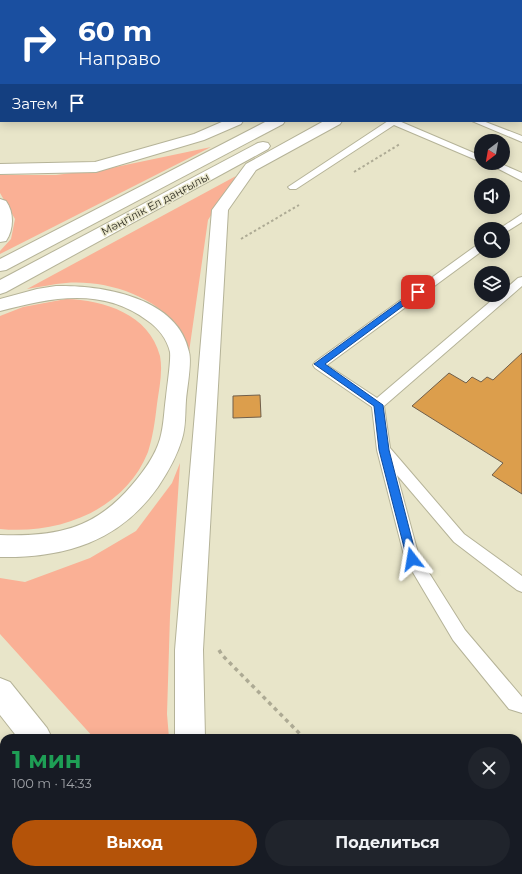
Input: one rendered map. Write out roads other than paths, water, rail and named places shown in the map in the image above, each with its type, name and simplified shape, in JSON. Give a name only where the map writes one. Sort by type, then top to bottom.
[{"type":"main road","points":[[0,169],[96,166],[199,137],[234,122]]},
{"type":"main road","name":"Мәңгілік Ел даңғылы","points":[[0,266],[276,122]]},
{"type":"main road","name":"Мәңгілік Ел даңғылы","points":[[0,288],[308,122]]},
{"type":"main road","points":[[190,734],[189,650],[220,210],[251,167],[333,122]]},
{"type":"main road","points":[[0,204],[4,213],[4,226],[0,237]]},
{"type":"main road","points":[[0,305],[34,295],[54,292],[76,291],[99,293],[120,298],[157,317],[170,330],[177,341],[180,353],[173,431],[165,457],[134,502],[115,519],[95,530],[67,541],[26,548],[0,546]]},
{"type":"main road","points":[[0,692],[34,734]]},
{"type":"lane","points":[[293,187],[393,122]]},
{"type":"lane","points":[[394,122],[474,156]]},
{"type":"lane","points":[[479,122],[522,139]]},
{"type":"lane","points":[[507,170],[522,178]]},
{"type":"lane","points":[[510,226],[522,217]]},
{"type":"lane","points":[[474,252],[319,364],[378,405],[384,450],[412,559],[459,635],[515,703],[522,705]]},
{"type":"lane","points":[[378,405],[522,280]]},
{"type":"lane","points":[[384,450],[459,538],[522,585]]}]
